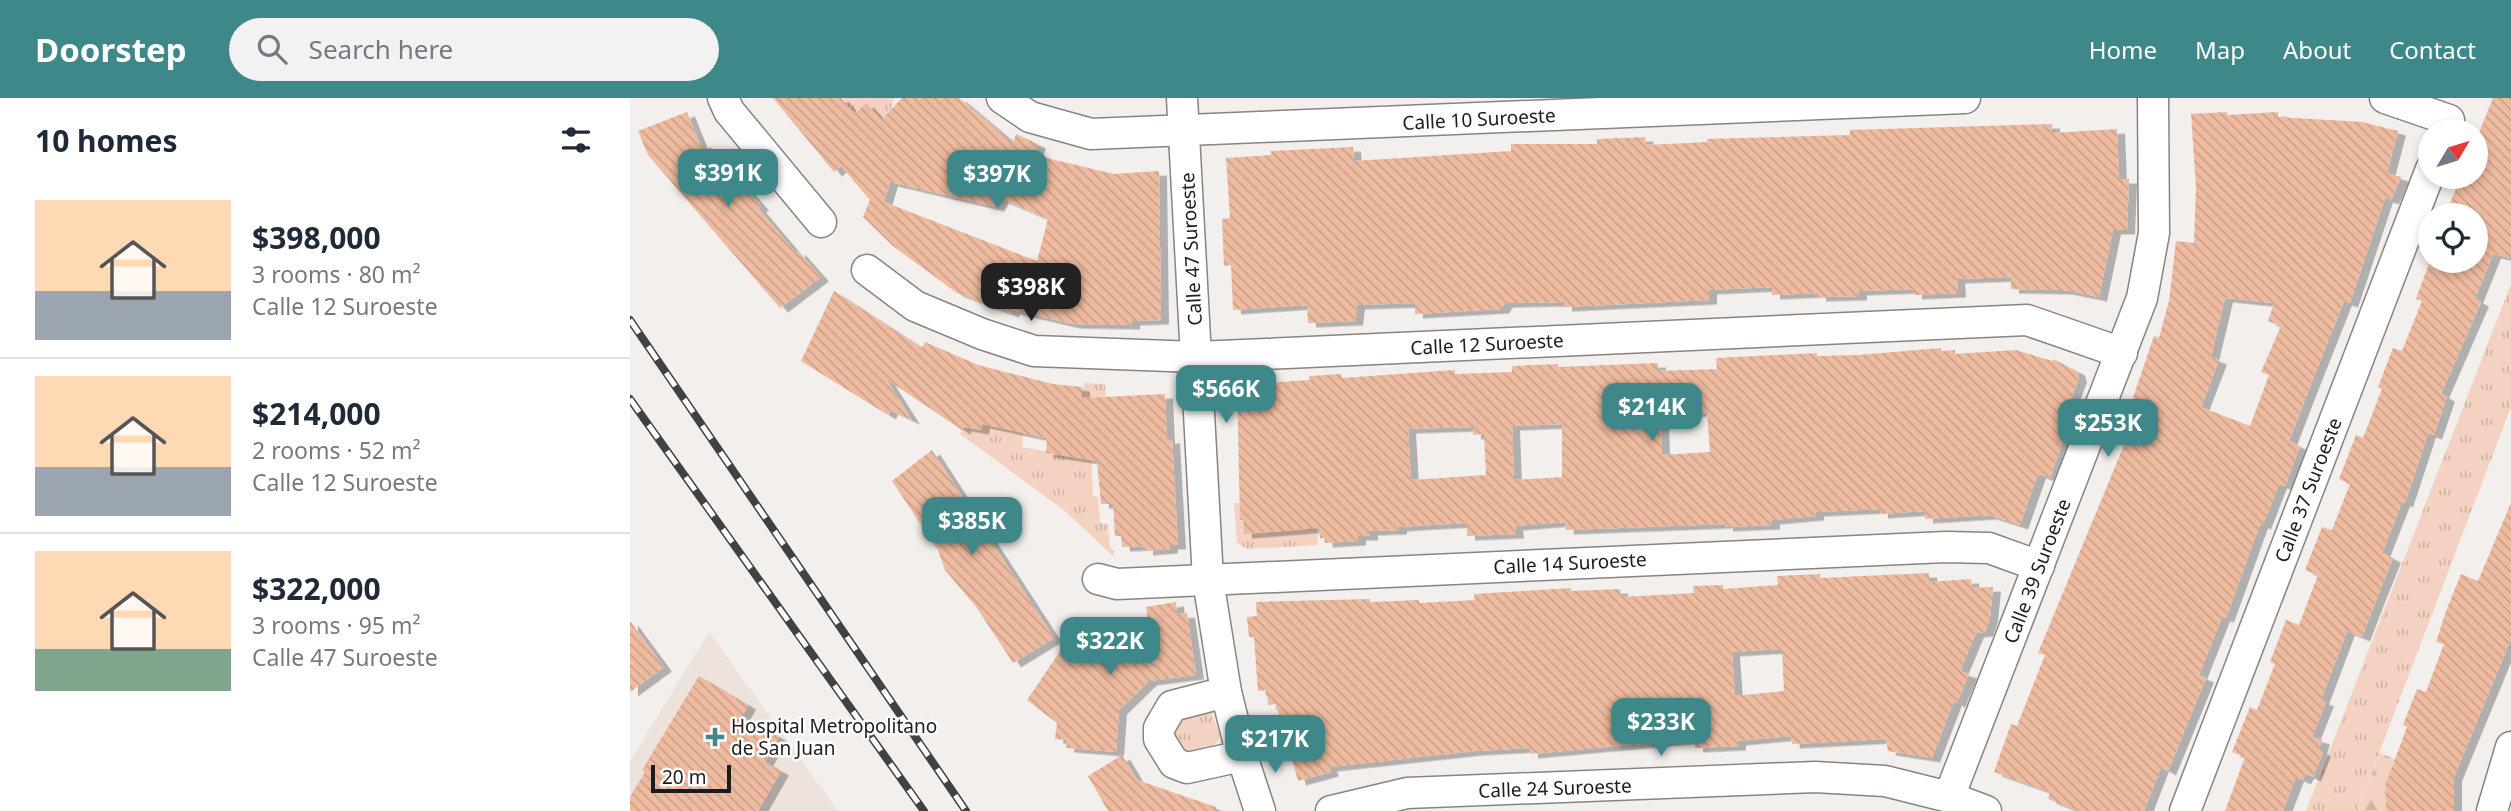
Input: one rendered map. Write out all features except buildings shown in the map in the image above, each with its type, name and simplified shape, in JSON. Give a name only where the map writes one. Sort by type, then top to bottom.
[{"type":"street","points":[[723,98],[729,111],[821,222]]},
{"type":"street","name":"Calle 10 Suroeste","points":[[1002,98],[1030,117],[1091,134],[1184,133],[1407,110],[1965,98]]},
{"type":"street","name":"Calle 47 Suroeste","points":[[1182,98],[1208,580],[1226,692],[1242,756],[1260,811]]},
{"type":"street","name":"Calle 39 Suroeste","points":[[1949,797],[2142,298],[2154,233],[2153,98]]},
{"type":"street","points":[[2385,98],[2451,117]]},
{"type":"street","name":"Calle 37 Suroeste","points":[[2185,811],[2423,189]]},
{"type":"street","name":"Calle 12 Suroeste","points":[[867,270],[915,306],[982,334],[1034,351],[1197,357],[2027,320],[2122,353]]},
{"type":"street","name":"Calle 14 Suroeste","points":[[1098,579],[1117,584],[1946,547],[1989,548],[2039,566]]},
{"type":"street","points":[[1226,692],[1172,705],[1159,728],[1159,739],[1174,763],[1187,768],[1242,756]]},
{"type":"street","points":[[2493,811],[2511,747]]},
{"type":"street","name":"Calle 24 Suroeste","points":[[1331,811],[1407,793],[1815,778],[1885,781],[1949,797],[1986,811]]},
{"type":"shaded area","name":"Hospital Metropolitano de San Juan","points":[[709,632],[838,811],[630,811],[630,761]]},
{"type":"green space","points":[[843,98],[894,98],[886,125],[866,103],[816,144],[810,137],[848,105]]},
{"type":"green space","points":[[2511,284],[2511,407],[2357,811],[2306,811]]},
{"type":"green space","points":[[1085,383],[1105,384],[1106,400],[1091,444],[1093,496],[1098,497],[1100,523],[1108,524],[1110,547],[1115,552],[1113,556],[1065,511],[960,434],[964,427],[981,430],[982,424],[1023,433],[1022,447],[1070,456],[1078,390],[1082,390]]},
{"type":"green space","points":[[1315,500],[1318,545],[1247,549],[1237,543],[1234,503],[1239,503],[1245,534],[1286,531]]},
{"type":"green space","points":[[1210,708],[1220,736],[1210,749],[1185,756],[1170,732],[1172,722]]},
{"type":"green space","points":[[2380,753],[2395,759],[2392,766],[2395,768],[2396,786],[2385,787],[2386,811],[2357,811]]},
{"type":"railway","points":[[630,320],[966,811]]},
{"type":"railway","points":[[630,399],[924,811]]},
{"type":"place","name":"Hospital Metropolitano de San Juan","points":[[715,737]]}]
